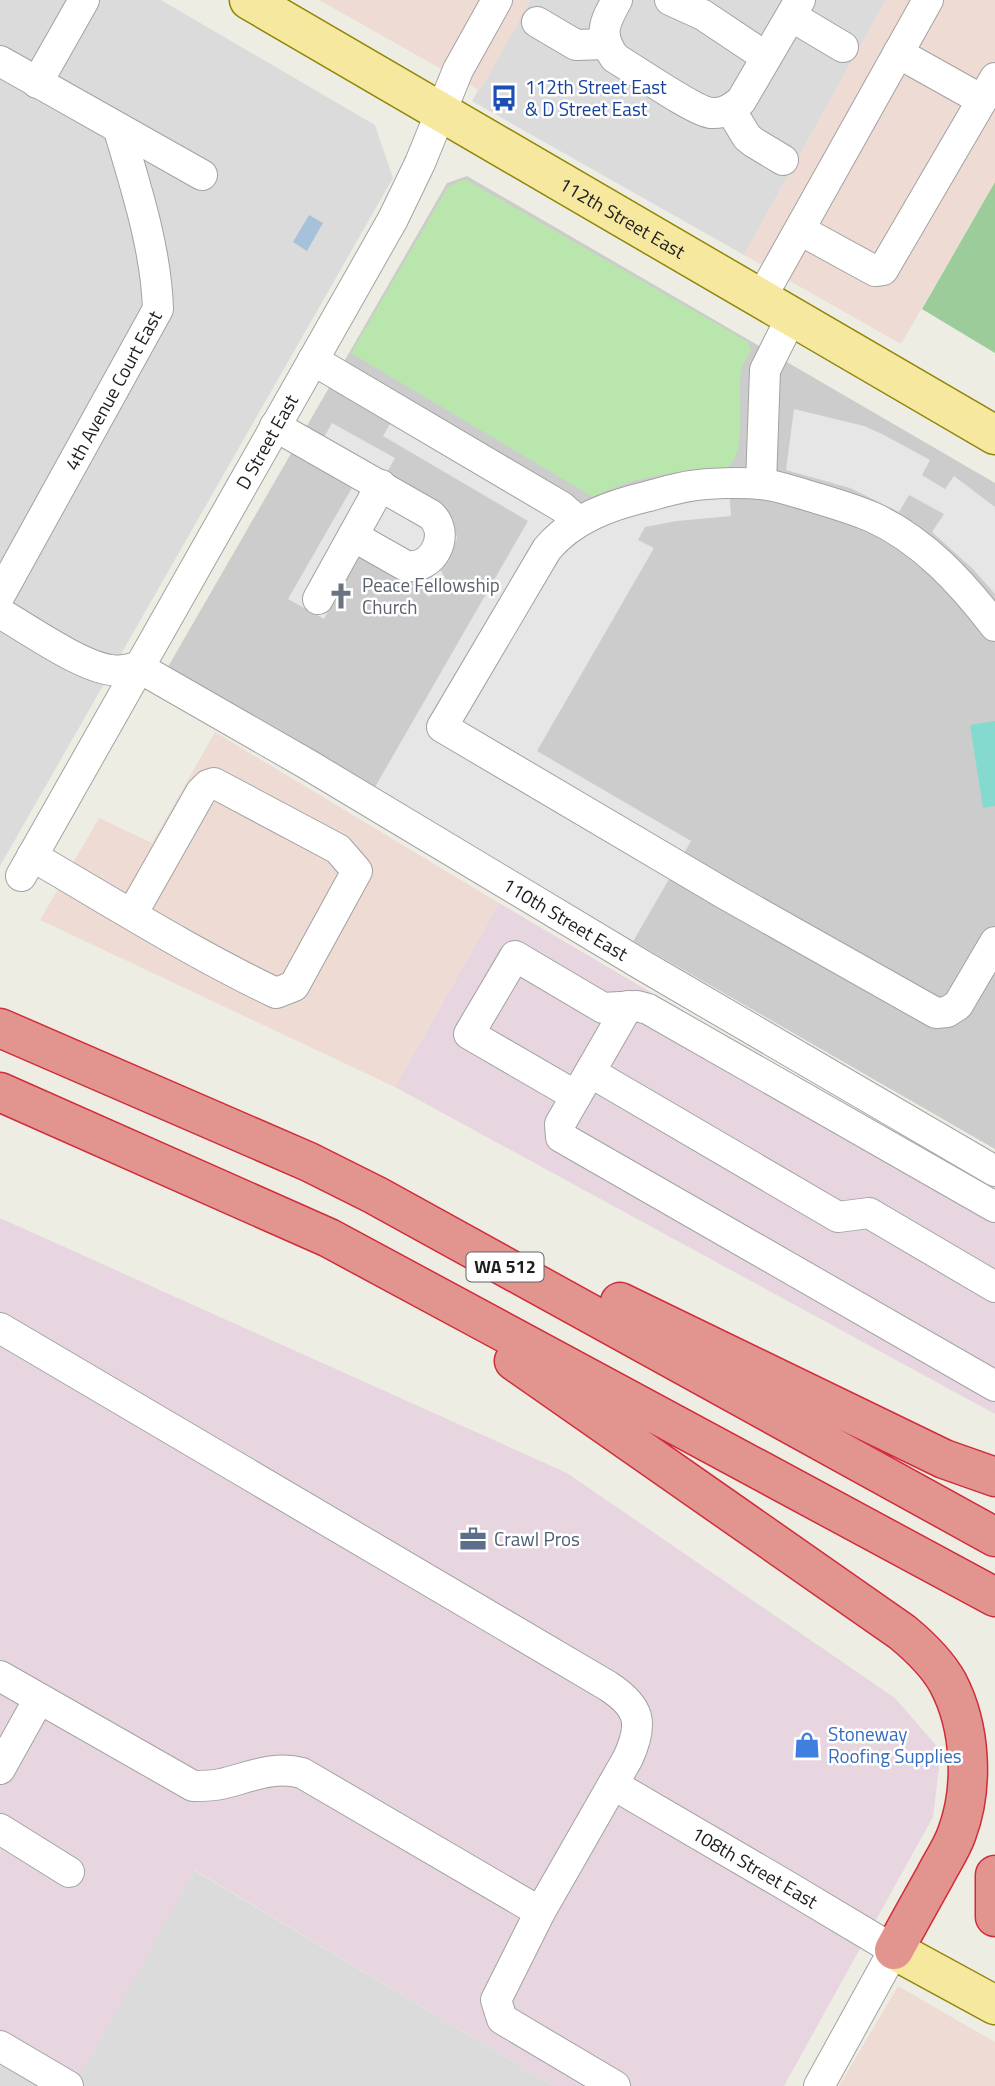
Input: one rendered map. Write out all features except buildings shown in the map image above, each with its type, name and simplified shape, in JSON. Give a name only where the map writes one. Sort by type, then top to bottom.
[{"type":"highway","name":"WA 512","points":[[0,1028],[309,1163],[375,1195],[995,1538]]},
{"type":"highway","name":"WA 512","points":[[0,1092],[329,1238],[995,1597]]},
{"type":"highway","points":[[309,1163],[493,1240],[944,1459],[995,1477]]},
{"type":"highway","points":[[329,1238],[467,1328],[902,1632],[932,1661],[953,1693],[962,1722],[968,1781],[966,1800],[957,1835],[894,1951]]},
{"type":"highway","points":[[995,1875],[995,1917]]},
{"type":"main road","name":"112th Street East","points":[[249,0],[995,435]]},
{"type":"main road","points":[[894,1951],[995,2005]]},
{"type":"street","points":[[37,83],[83,0]]},
{"type":"street","name":"D Street East","points":[[132,914],[27,866],[393,219],[420,163],[458,70],[497,0]]},
{"type":"street","points":[[617,0],[607,17],[604,30],[606,44],[615,58],[695,106],[712,113],[730,109],[741,101],[795,8],[844,47]]},
{"type":"street","points":[[670,0],[708,7],[766,57]]},
{"type":"street","points":[[761,484],[765,370],[776,307],[800,230],[928,0]]},
{"type":"street","points":[[537,22],[576,44],[606,44]]},
{"type":"street","points":[[800,230],[875,271],[883,270],[989,89],[898,53]]},
{"type":"street","points":[[0,61],[202,176]]},
{"type":"street","points":[[730,109],[747,137],[783,160]]},
{"type":"street","name":"4th Avenue Court East","points":[[0,595],[158,309],[155,272],[119,130]]},
{"type":"street","points":[[313,360],[562,507],[578,521]]},
{"type":"street","points":[[275,426],[431,515],[437,520],[441,538],[431,559],[416,567],[407,566],[353,536]]},
{"type":"street","points":[[995,626],[972,596],[925,551],[875,519],[845,506],[761,484],[692,485],[625,501],[578,521],[556,538],[442,727],[714,888],[936,1013],[947,1012],[958,1005],[995,943]]},
{"type":"street","points":[[318,599],[380,485]]},
{"type":"street","points":[[0,613],[96,667],[119,671],[138,667]]},
{"type":"street","name":"110th Street East","points":[[138,667],[995,1171]]},
{"type":"street","points":[[214,783],[338,849],[357,871],[294,986],[276,993],[226,970],[132,914],[201,792],[214,783]]},
{"type":"street","points":[[995,1207],[648,1009],[628,1006],[603,1008],[515,956],[469,1034],[583,1084],[838,1217],[869,1213],[995,1287]]},
{"type":"street","points":[[628,1006],[559,1124],[561,1137],[995,1385]]},
{"type":"street","points":[[0,1328],[618,1693],[634,1709],[637,1723],[634,1745],[614,1785],[540,1912],[496,2000],[502,2020],[615,2086]]},
{"type":"street","points":[[0,1676],[193,1786],[219,1784],[258,1772],[290,1769],[302,1773],[540,1912]]},
{"type":"street","points":[[0,1769],[39,1699]]},
{"type":"street","name":"108th Street East","points":[[614,1785],[894,1951]]},
{"type":"street","points":[[0,1829],[69,1872]]},
{"type":"street","points":[[831,2082],[894,1951]]},
{"type":"street","points":[[0,2046],[68,2086]]},
{"type":"shaded area","points":[[0,0],[161,0],[375,125],[393,178],[0,866]]},
{"type":"shaded area","points":[[319,0],[531,0],[480,91]]},
{"type":"shaded area","points":[[530,0],[886,0],[744,255],[472,101]]},
{"type":"shaded area","points":[[886,0],[995,0],[995,182],[901,344],[744,255]]},
{"type":"shaded area","points":[[467,176],[995,483],[995,1149],[165,672],[447,183]]},
{"type":"shaded area","points":[[309,215],[323,223],[307,251],[293,242]]},
{"type":"shaded area","points":[[402,404],[584,510],[728,474],[731,516],[645,527],[638,540],[654,548],[537,751],[691,841],[631,945],[371,794],[528,521],[383,436]]},
{"type":"shaded area","points":[[794,409],[864,426],[884,435],[930,460],[922,475],[945,489],[954,476],[995,507],[995,594],[973,569],[932,532],[944,514],[909,495],[899,512],[850,488],[786,470]]},
{"type":"shaded area","points":[[332,423],[395,458],[386,474],[448,513],[453,520],[457,538],[450,556],[440,569],[449,585],[428,597],[418,579],[402,580],[360,556],[324,619],[288,599],[353,486],[311,461]]},
{"type":"shaded area","points":[[995,721],[995,806],[983,808],[970,725]]},
{"type":"shaded area","points":[[215,732],[499,903],[395,1087],[40,920],[99,818],[152,843]]},
{"type":"shaded area","points":[[499,903],[995,1195],[995,1414],[395,1087]]},
{"type":"shaded area","points":[[0,1218],[567,1473],[895,1698],[941,1751],[933,1817],[784,2086],[554,2086],[195,1870],[81,2075],[0,2029]]},
{"type":"shaded area","points":[[194,1870],[554,2086],[0,2086],[0,2029],[81,2074]]},
{"type":"shaded area","points":[[898,1986],[995,2042],[995,2086],[839,2086]]},
{"type":"green space","points":[[465,179],[748,342],[751,351],[741,371],[740,382],[740,437],[733,460],[727,468],[641,479],[593,497],[351,353],[448,187]]},
{"type":"green space","points":[[995,182],[995,353],[922,309]]},
{"type":"place","name":"112th Street East & D Street East","points":[[504,98]]},
{"type":"place","name":"Peace Fellowship Church","points":[[341,596]]},
{"type":"place","name":"Crawl Pros","points":[[473,1539]]},
{"type":"place","name":"Stoneway Roofing Supplies","points":[[807,1745]]}]
